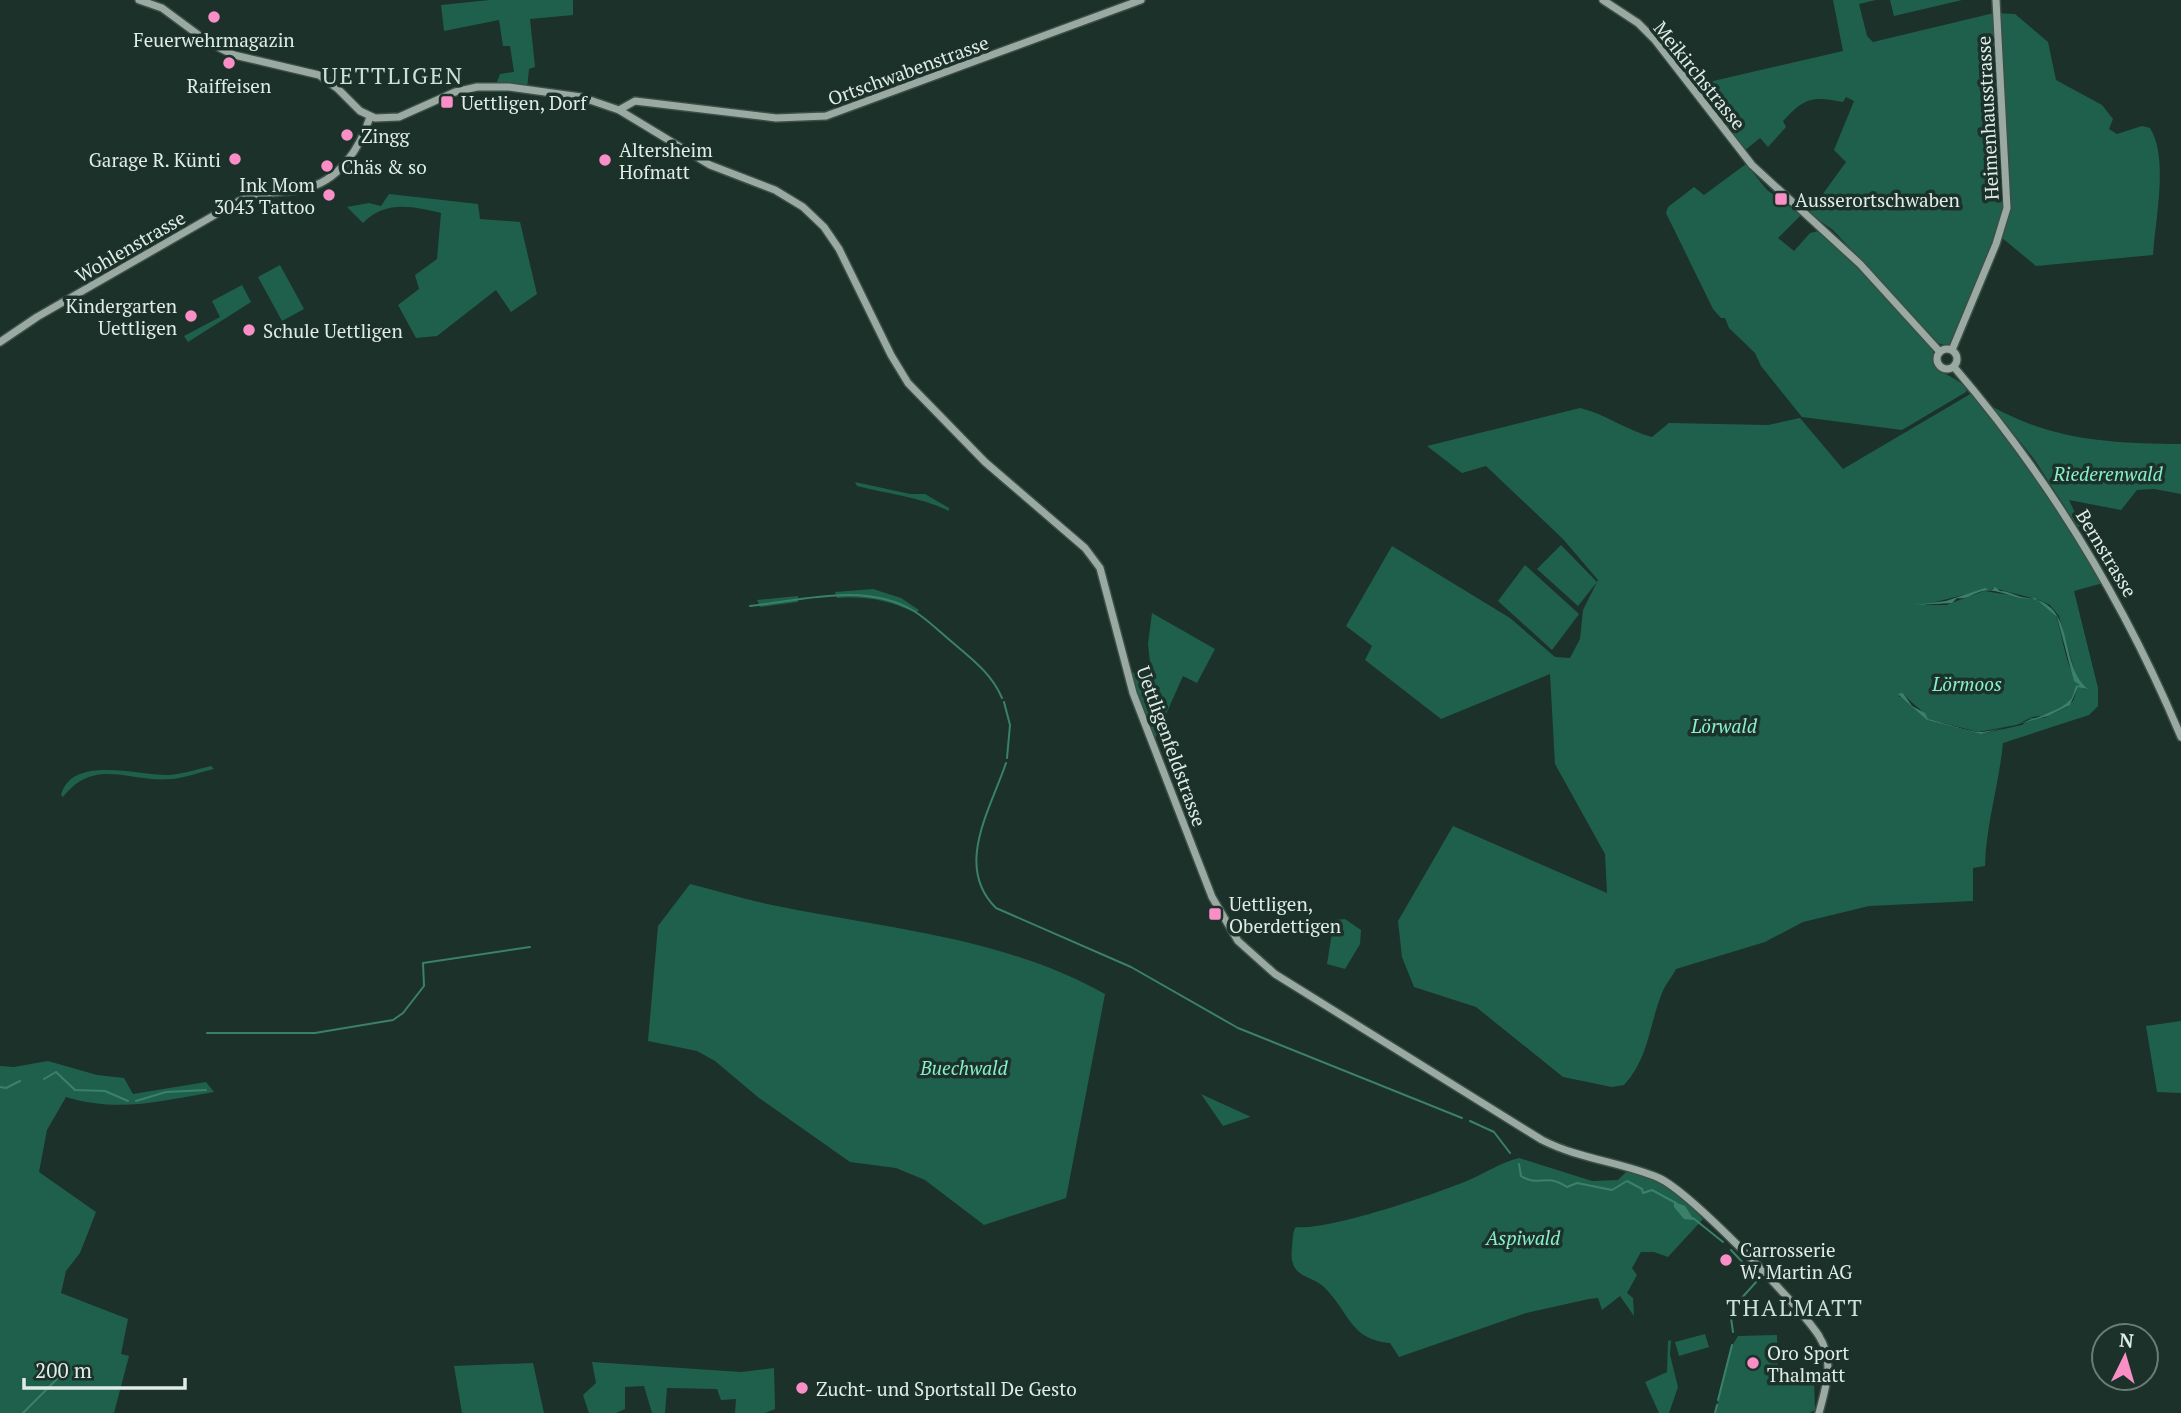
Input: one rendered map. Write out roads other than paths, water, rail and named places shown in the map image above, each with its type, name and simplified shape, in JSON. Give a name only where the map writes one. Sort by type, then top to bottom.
[{"type":"main road","points":[[139,0],[162,8],[208,42],[234,55],[319,75],[370,117],[399,117],[455,92],[489,86],[581,97],[619,110]]},
{"type":"main road","name":"Ortschwabenstrasse","points":[[619,110],[632,102],[647,102],[776,118],[826,116],[1141,0]]},
{"type":"main road","name":"Meikirchstrasse","points":[[1602,0],[1638,23],[1655,40],[1766,179],[1860,264],[1940,352]]},
{"type":"main road","name":"Heimenhausstrasse","points":[[1952,350],[1996,244],[2007,208],[1996,0]]},
{"type":"main road","points":[[631,116],[647,102]]},
{"type":"main road","name":"Uettligenfeldstrasse","points":[[619,110],[698,159],[783,194],[810,213],[839,249],[891,355],[908,383],[985,462],[1078,542],[1096,562],[1105,580],[1126,670],[1156,753],[1216,904],[1232,933],[1246,950],[1275,974],[1542,1140],[1575,1154],[1668,1183],[1761,1271],[1805,1318],[1824,1345],[1829,1374],[1819,1413]]},
{"type":"main road","name":"Wohlenstrasse","points":[[0,342],[37,317],[239,201],[255,195],[307,188],[326,179],[356,151],[370,117]]},
{"type":"main road","points":[[1952,350],[1957,358],[1954,367],[1948,369],[1940,366],[1937,357],[1940,352],[1952,350]]},
{"type":"main road","name":"Bernstrasse","points":[[1954,367],[2031,463],[2075,528],[2139,640],[2181,737]]},
{"type":"waterway","points":[[750,606],[834,595],[876,597],[895,602],[914,611],[974,661],[987,674],[1002,698]]},
{"type":"waterway","points":[[1004,702],[1010,725],[1007,758]]},
{"type":"waterway","points":[[1006,763],[985,819],[976,856],[978,875],[984,892],[996,908],[1131,967],[1238,1028],[1462,1118]]},
{"type":"waterway","points":[[207,1033],[315,1033],[393,1020],[403,1013],[424,986],[423,963],[530,947]]},
{"type":"waterway","points":[[44,1079],[56,1072],[75,1090],[105,1091],[128,1101]]},
{"type":"waterway","points":[[0,1087],[6,1088],[20,1081]]},
{"type":"waterway","points":[[136,1101],[166,1092],[206,1090]]},
{"type":"waterway","points":[[1470,1121],[1494,1132],[1510,1153]]},
{"type":"waterway","points":[[1519,1164],[1521,1176],[1533,1181],[1553,1181],[1567,1187],[1577,1183],[1612,1190],[1627,1181],[1642,1189],[1643,1193],[1652,1190],[1676,1203]]},
{"type":"waterway","points":[[1693,1218],[1723,1242]]},
{"type":"waterway","points":[[1731,1250],[1746,1266]]},
{"type":"waterway","points":[[1733,1332],[1730,1311],[1757,1281]]},
{"type":"waterway","points":[[1718,1400],[1732,1345]]},
{"type":"waterway","points":[[23,1413],[64,1372]]},
{"type":"waterway","points":[[1715,1413],[1717,1405]]},
{"type":"place","name":"Feuerwehrmagazin","points":[[214,17]]},
{"type":"place","name":"Raiffeisen","points":[[229,63]]},
{"type":"place","name":"Uettligen, Dorf","points":[[447,102]]},
{"type":"place","name":"Zingg","points":[[347,135]]},
{"type":"place","name":"Garage R. Künti","points":[[235,159]]},
{"type":"place","name":"Altersheim Hofmatt","points":[[605,160]]},
{"type":"place","name":"Chäs & so","points":[[327,166]]},
{"type":"place","name":"Ink Mom 3043 Tattoo","points":[[329,195]]},
{"type":"place","name":"Ausserortschwaben","points":[[1781,199]]},
{"type":"place","name":"Kindergarten Uettligen","points":[[191,316]]},
{"type":"place","name":"Schule Uettligen","points":[[249,330]]},
{"type":"place","name":"Uettligen, Oberdettigen","points":[[1215,914]]},
{"type":"place","name":"Carrosserie W. Martin AG","points":[[1726,1260]]},
{"type":"place","name":"Oro Sport Thalmatt","points":[[1753,1363]]},
{"type":"place","name":"Zucht- und Sportstall De Gesto","points":[[802,1388]]},
{"type":"district","name":"UETTLIGEN","points":[[393,75]]},
{"type":"district","name":"THALMATT","points":[[1795,1307]]},
{"type":"park label","name":"Riederenwald","points":[[2108,473]]},
{"type":"park label","name":"Lörmoos","points":[[1967,683]]},
{"type":"park label","name":"Lörwald","points":[[1724,725]]},
{"type":"park label","name":"Buechwald","points":[[964,1067]]},
{"type":"park label","name":"Aspiwald","points":[[1523,1237]]}]
